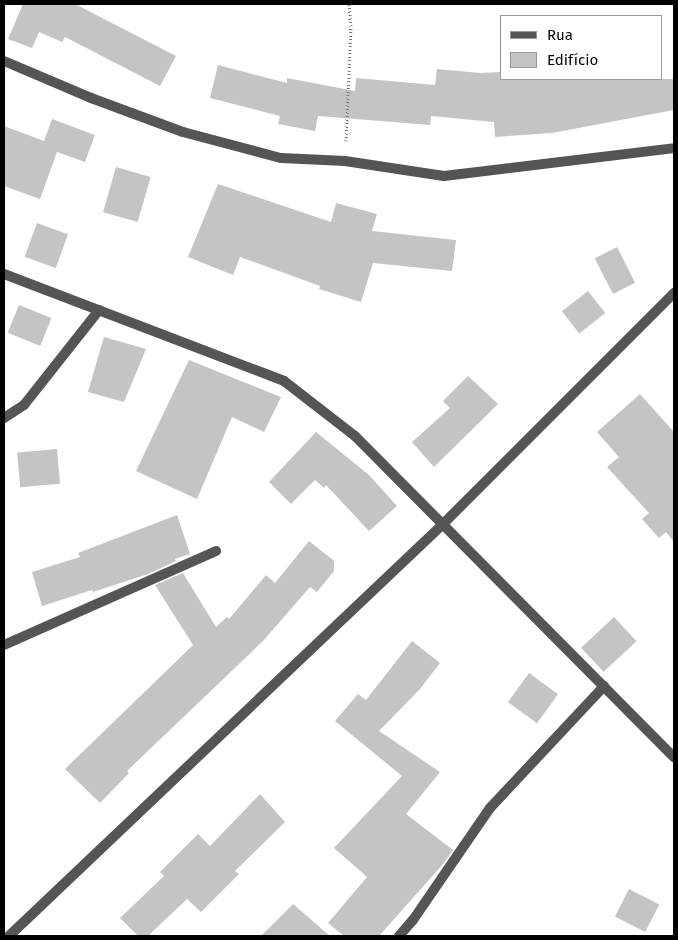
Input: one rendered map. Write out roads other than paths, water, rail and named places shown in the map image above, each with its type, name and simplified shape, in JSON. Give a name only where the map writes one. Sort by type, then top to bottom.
[{"type":"street","points":[[4,61],[91,98],[184,132],[280,158],[345,161],[444,176],[674,148]]},
{"type":"street","points":[[4,274],[284,381],[355,436],[674,757]]},
{"type":"street","points":[[9,936],[443,524],[674,293]]},
{"type":"street","points":[[4,418],[24,405],[98,310]]},
{"type":"street","points":[[4,645],[216,551]]},
{"type":"street","points":[[399,936],[413,920],[490,808],[604,686]]}]
